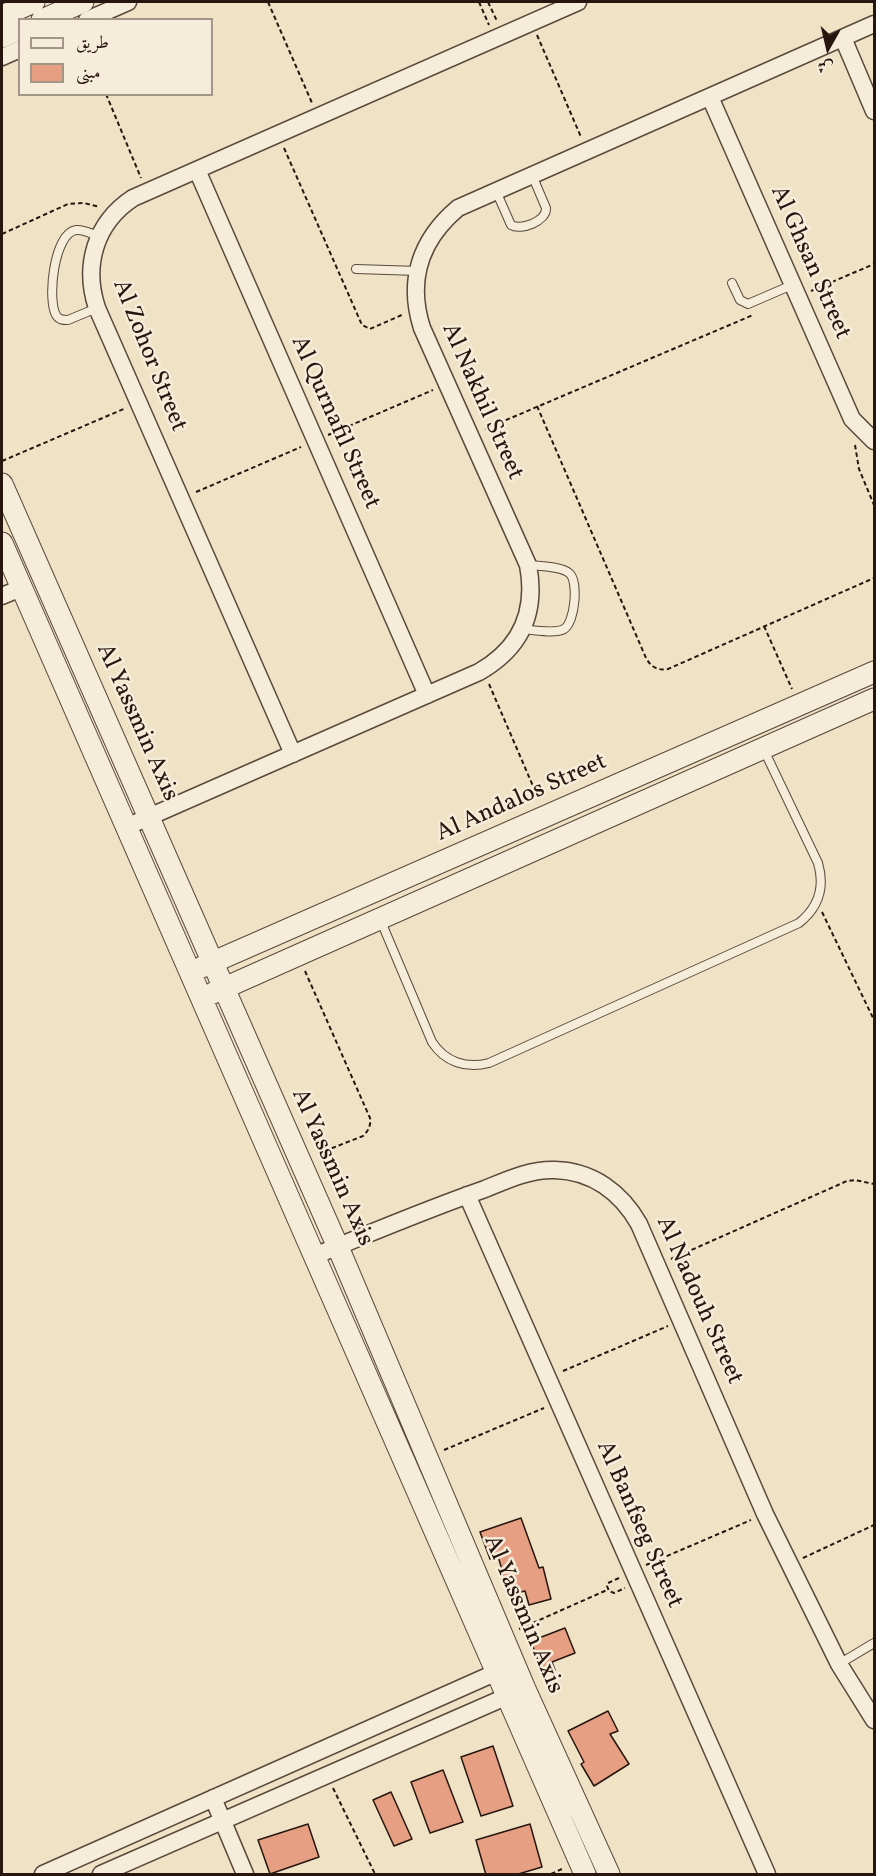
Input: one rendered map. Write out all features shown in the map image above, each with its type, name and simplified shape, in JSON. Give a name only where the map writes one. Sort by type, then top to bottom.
[{"type":"street","points":[[2,16],[34,2]]},
{"type":"street","points":[[47,18],[83,2]]},
{"type":"street","points":[[92,18],[128,2]]},
{"type":"street","name":"Al Zohor Street","points":[[293,754],[97,308],[91,284],[94,248],[111,216],[125,203],[147,191],[578,2]]},
{"type":"street","name":"Al Nakhil Street","points":[[126,827],[483,670],[500,659],[522,629],[531,591],[528,565],[422,328],[417,308],[418,271],[426,247],[448,216],[458,208],[874,24]]},
{"type":"street","points":[[2,37],[18,30]]},
{"type":"street","points":[[843,38],[874,111]]},
{"type":"street","points":[[2,57],[18,50]]},
{"type":"street","name":"Al Ghsan Street","points":[[710,97],[852,419],[874,441]]},
{"type":"street","name":"Al Qurnafil Street","points":[[197,170],[428,695]]},
{"type":"street","name":"Al Yassmin Axis","points":[[2,484],[338,1246],[428,1457],[503,1636],[506,1668]]},
{"type":"street","name":"Al Yassmin Axis","points":[[2,543],[7,568],[21,588],[314,1256],[506,1668],[585,1875]]},
{"type":"street","points":[[2,596],[21,588]]},
{"type":"street","name":"Al Andalos Street","points":[[190,973],[874,672]]},
{"type":"street","points":[[202,999],[874,699]]},
{"type":"street","name":"Al Nadouh Street","points":[[314,1256],[467,1195],[541,1170],[565,1171],[589,1177],[610,1188],[627,1204],[639,1224],[765,1514],[839,1664],[874,1720]]},
{"type":"street","name":"Al Banfseg Street","points":[[467,1195],[767,1875]]},
{"type":"street","points":[[43,1875],[506,1668]]},
{"type":"street","points":[[101,1875],[516,1692]]},
{"type":"street","name":"Al Yassmin Axis","points":[[516,1692],[609,1875]]},
{"type":"street","points":[[213,1798],[245,1875]]},
{"type":"lane","points":[[496,191],[511,225],[521,228],[546,216],[547,211],[532,175]]},
{"type":"lane","points":[[97,308],[63,320],[55,313],[52,288],[55,264],[66,236],[70,232],[79,230],[99,236]]},
{"type":"lane","points":[[356,269],[418,271]]},
{"type":"lane","points":[[732,283],[740,300],[748,304],[795,291]]},
{"type":"lane","points":[[522,629],[559,631],[567,628],[572,620],[575,582],[571,573],[561,569],[528,565]]},
{"type":"lane","points":[[380,919],[432,1042],[448,1059],[464,1065],[489,1063],[799,922],[813,909],[821,882],[818,863],[763,748]]},
{"type":"lane","points":[[839,1664],[874,1643]]},
{"type":"path","points":[[268,2],[318,116]]},
{"type":"path","points":[[479,2],[499,37]]},
{"type":"path","points":[[488,2],[499,37]]},
{"type":"path","points":[[531,22],[587,151]]},
{"type":"path","points":[[107,96],[147,191]]},
{"type":"path","points":[[278,134],[362,325],[370,329],[417,308]]},
{"type":"path","points":[[2,234],[68,204],[84,203],[99,207],[111,216]]},
{"type":"path","points":[[795,291],[874,264]]},
{"type":"path","points":[[470,435],[754,315]]},
{"type":"path","points":[[2,461],[139,402]]},
{"type":"path","points":[[537,406],[651,666],[668,669],[874,578]]},
{"type":"path","points":[[858,427],[855,445],[857,461],[874,505]]},
{"type":"path","points":[[764,626],[799,705]]},
{"type":"path","points":[[483,670],[546,816]]},
{"type":"path","points":[[817,901],[874,1020]]},
{"type":"path","points":[[298,956],[370,1118],[367,1132],[363,1136],[300,1161]]},
{"type":"path","points":[[657,1265],[847,1181],[855,1180],[874,1184]]},
{"type":"path","points":[[547,1377],[681,1320]]},
{"type":"path","points":[[428,1457],[558,1403]]},
{"type":"path","points":[[634,1577],[614,1593],[608,1589],[608,1583],[634,1577],[765,1514]]},
{"type":"path","points":[[789,1564],[874,1525]]},
{"type":"path","points":[[503,1636],[608,1589]]},
{"type":"path","points":[[327,1775],[375,1875]]},
{"type":"building","points":[[521,1518],[539,1568],[543,1567],[551,1599],[529,1605],[525,1591],[509,1595],[498,1556],[490,1559],[480,1532]]},
{"type":"building","points":[[565,1628],[575,1653],[552,1662],[555,1670],[543,1674],[531,1641]]},
{"type":"building","points":[[608,1711],[618,1731],[610,1734],[629,1764],[594,1786],[581,1764],[584,1762],[568,1731]]},
{"type":"building","points":[[493,1746],[513,1806],[481,1816],[461,1757]]},
{"type":"building","points":[[443,1770],[463,1822],[430,1833],[411,1782]]},
{"type":"building","points":[[391,1792],[412,1839],[394,1846],[373,1800]]},
{"type":"building","points":[[308,1824],[319,1857],[270,1874],[258,1840]]},
{"type":"building","points":[[530,1824],[542,1867],[515,1875],[486,1875],[476,1840]]}]
